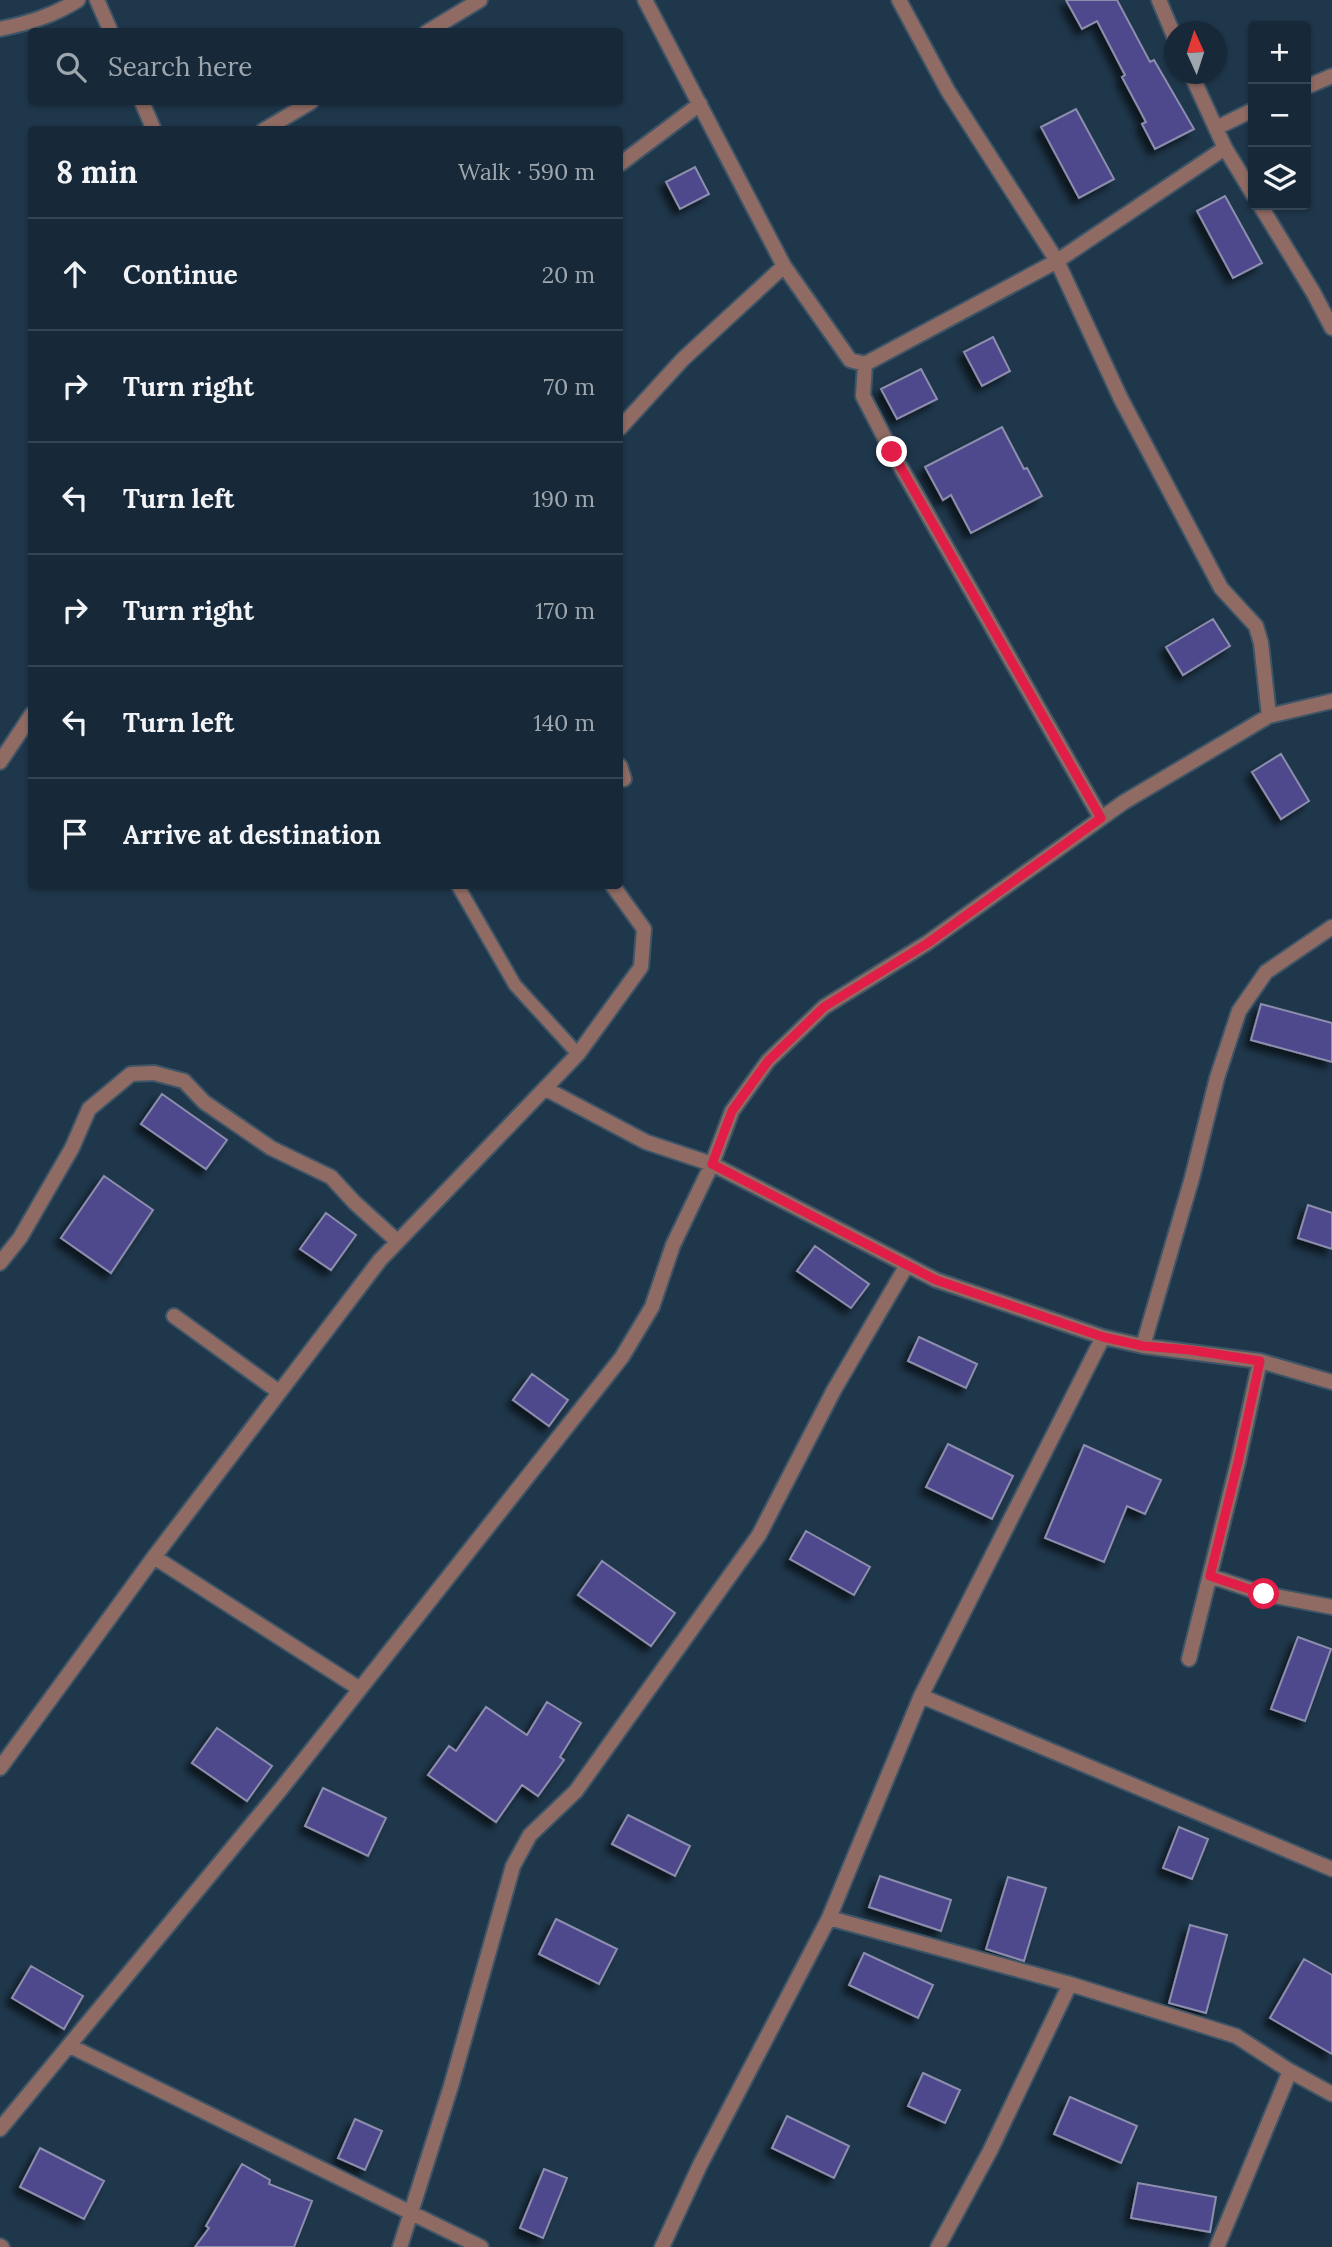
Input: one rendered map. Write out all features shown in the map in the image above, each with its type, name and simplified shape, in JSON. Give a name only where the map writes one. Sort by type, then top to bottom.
[{"type":"street","points":[[0,29],[29,23],[61,11],[78,0]]},
{"type":"street","points":[[97,0],[109,28]]},
{"type":"street","points":[[434,28],[480,0]]},
{"type":"street","points":[[645,0],[784,266],[850,360],[865,364],[1056,261],[1225,148]]},
{"type":"street","points":[[899,0],[947,91],[1056,261],[1121,399],[1221,589],[1256,626],[1261,643],[1269,716]]},
{"type":"street","points":[[1159,0],[1168,21]]},
{"type":"street","points":[[1311,85],[1332,76]]},
{"type":"street","points":[[1196,84],[1225,148],[1248,186]]},
{"type":"street","points":[[623,162],[700,104]]},
{"type":"street","points":[[143,105],[152,126]]},
{"type":"street","points":[[271,126],[306,105]]},
{"type":"street","points":[[1216,128],[1248,112]]},
{"type":"street","points":[[1263,210],[1314,292],[1332,328]]},
{"type":"street","points":[[623,425],[683,359],[784,266]]},
{"type":"street","points":[[865,364],[863,396],[892,452],[1101,818]]},
{"type":"street","points":[[0,2129],[281,1789],[622,1357],[652,1307],[673,1245],[712,1164],[732,1111],[768,1061],[824,1007],[928,943],[1124,802],[1269,716],[1332,701]]},
{"type":"street","points":[[0,762],[28,720]]},
{"type":"street","points":[[0,1768],[154,1558],[380,1260],[578,1054],[641,967],[643,929],[615,889]]},
{"type":"street","points":[[1143,1346],[1238,1011],[1266,972],[1332,927]]},
{"type":"street","points":[[0,1263],[20,1238],[72,1148],[89,1109],[131,1074],[154,1073],[184,1081],[204,1102],[271,1148],[331,1177],[397,1241]]},
{"type":"street","points":[[546,1089],[646,1142],[712,1164],[936,1280],[1103,1337],[1143,1346],[1260,1361],[1332,1382]]},
{"type":"street","points":[[400,2247],[451,2086],[513,1866],[530,1835],[576,1791],[759,1535],[834,1390],[907,1265]]},
{"type":"street","points":[[174,1317],[279,1392]]},
{"type":"street","points":[[662,2247],[700,2165],[829,1918],[921,1696],[1103,1337]]},
{"type":"street","points":[[1189,1659],[1260,1361]]},
{"type":"street","points":[[154,1558],[360,1689]]},
{"type":"street","points":[[1210,1576],[1264,1594],[1332,1607]]},
{"type":"street","points":[[921,1696],[1332,1869]]},
{"type":"street","points":[[829,1918],[1070,1984],[1236,2036],[1332,2094]]},
{"type":"street","points":[[938,2247],[990,2151],[1070,1984]]},
{"type":"street","points":[[70,2046],[481,2247]]},
{"type":"street","points":[[1217,2247],[1290,2071]]},
{"type":"lane","points":[[460,889],[515,985],[578,1054]]},
{"type":"building","points":[[1066,0],[1117,0],[1150,62],[1154,60],[1164,77],[1164,84],[1168,84],[1194,129],[1155,149],[1142,124],[1146,122],[1122,77],[1125,75],[1097,21],[1082,29]]},
{"type":"building","points":[[1076,109],[1114,179],[1079,198],[1041,127]]},
{"type":"building","points":[[695,167],[709,194],[680,209],[666,182]]},
{"type":"building","points":[[1225,196],[1262,263],[1233,278],[1197,211]]},
{"type":"building","points":[[993,337],[1010,371],[982,386],[964,352]]},
{"type":"building","points":[[921,369],[937,399],[897,419],[881,389]]},
{"type":"building","points":[[1002,427],[1042,496],[971,533],[951,495],[943,500],[925,467]]},
{"type":"building","points":[[1213,619],[1230,646],[1183,675],[1166,647]]},
{"type":"building","points":[[1281,754],[1309,801],[1281,819],[1252,772]]},
{"type":"building","points":[[1261,1004],[1332,1023],[1332,1062],[1251,1040]]},
{"type":"building","points":[[162,1094],[227,1140],[206,1169],[141,1124]]},
{"type":"building","points":[[104,1176],[153,1210],[111,1273],[61,1238]]},
{"type":"building","points":[[1308,1205],[1332,1213],[1332,1249],[1298,1238]]},
{"type":"building","points":[[326,1213],[356,1235],[331,1270],[300,1249]]},
{"type":"building","points":[[815,1246],[869,1284],[851,1308],[797,1271]]},
{"type":"building","points":[[919,1337],[977,1364],[966,1388],[908,1361]]},
{"type":"building","points":[[532,1374],[568,1400],[549,1426],[513,1400]]},
{"type":"building","points":[[948,1444],[1013,1476],[992,1519],[926,1487]]},
{"type":"building","points":[[1084,1445],[1161,1480],[1145,1514],[1127,1506],[1104,1562],[1045,1538]]},
{"type":"building","points":[[806,1531],[870,1567],[854,1595],[790,1559]]},
{"type":"building","points":[[602,1561],[675,1613],[651,1646],[578,1595]]},
{"type":"building","points":[[1298,1637],[1331,1649],[1305,1721],[1271,1709]]},
{"type":"building","points":[[547,1702],[581,1723],[560,1757],[564,1760],[538,1796],[522,1785],[496,1822],[428,1775],[449,1746],[456,1751],[486,1707],[527,1735]]},
{"type":"building","points":[[217,1728],[272,1766],[247,1801],[192,1763]]},
{"type":"building","points":[[323,1788],[386,1818],[368,1856],[305,1826]]},
{"type":"building","points":[[628,1815],[690,1846],[675,1876],[612,1844]]},
{"type":"building","points":[[1179,1827],[1208,1839],[1192,1879],[1163,1868]]},
{"type":"building","points":[[880,1876],[951,1900],[941,1931],[869,1907]]},
{"type":"building","points":[[1008,1877],[1046,1888],[1024,1961],[986,1949]]},
{"type":"building","points":[[556,1919],[617,1949],[599,1984],[539,1954]]},
{"type":"building","points":[[1190,1925],[1227,1935],[1206,2013],[1169,2003]]},
{"type":"building","points":[[864,1953],[933,1985],[918,2018],[849,1985]]},
{"type":"building","points":[[1304,1959],[1332,1975],[1332,2054],[1270,2018]]},
{"type":"building","points":[[31,1966],[83,1996],[64,2029],[12,1998]]},
{"type":"building","points":[[923,2073],[960,2090],[945,2123],[908,2106]]},
{"type":"building","points":[[1070,2097],[1137,2126],[1121,2163],[1054,2134]]},
{"type":"building","points":[[787,2116],[849,2146],[834,2178],[772,2148]]},
{"type":"building","points":[[355,2119],[382,2131],[365,2170],[338,2158]]},
{"type":"building","points":[[40,2148],[104,2181],[84,2219],[20,2187]]},
{"type":"building","points":[[242,2164],[270,2180],[269,2184],[312,2201],[294,2247],[195,2247],[209,2228],[206,2226]]},
{"type":"building","points":[[544,2169],[567,2178],[543,2238],[520,2228]]},
{"type":"building","points":[[1138,2183],[1216,2197],[1210,2232],[1131,2218]]},
{"type":"route","points":[[892,452],[1101,818],[928,943],[824,1007],[768,1061],[732,1111],[712,1164],[936,1280],[1103,1337],[1143,1346],[1260,1361],[1210,1576],[1264,1594]]}]
